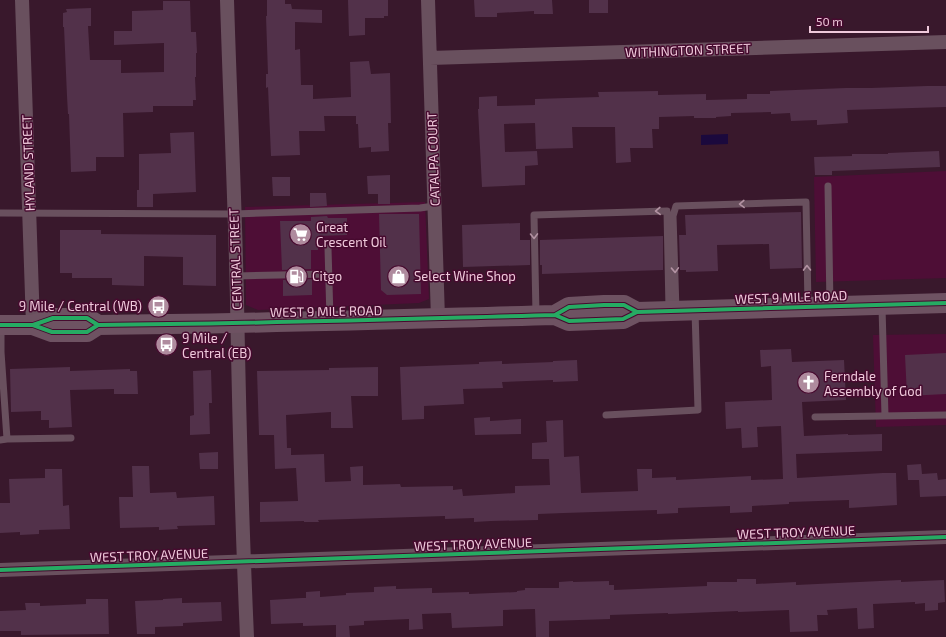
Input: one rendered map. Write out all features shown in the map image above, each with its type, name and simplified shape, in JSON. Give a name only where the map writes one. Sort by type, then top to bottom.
[{"type":"main road","name":"WEST 9 MILE ROAD","points":[[0,325],[33,325],[53,318],[87,318],[98,325],[438,319],[546,315],[569,321],[623,319],[637,312],[946,303]]},
{"type":"street","name":"HYLAND STREET","points":[[22,0],[33,325]]},
{"type":"street","name":"CENTRAL STREET","points":[[227,0],[247,637]]},
{"type":"street","name":"CATALPA COURT","points":[[428,0],[438,319]]},
{"type":"street","name":"WITHINGTON STREET","points":[[430,58],[946,42]]},
{"type":"street","name":"WEST TROY AVENUE","points":[[0,570],[946,537]]},
{"type":"lane","points":[[828,186],[830,306]]},
{"type":"lane","points":[[680,311],[673,216],[676,206],[798,202],[806,202],[808,307]]},
{"type":"lane","points":[[0,213],[234,214],[420,208],[434,206]]},
{"type":"lane","points":[[546,315],[534,215],[667,211],[680,311],[698,410],[606,415]]},
{"type":"lane","points":[[328,248],[330,321]]},
{"type":"lane","points":[[236,276],[329,274]]},
{"type":"lane","points":[[882,304],[885,416]]},
{"type":"lane","points":[[0,325],[3,440],[71,438]]},
{"type":"lane","points":[[815,417],[946,415]]},
{"type":"shaded area","points":[[728,134],[728,144],[701,145],[701,135]]},
{"type":"shaded area","points":[[946,171],[946,278],[816,282],[814,177]]},
{"type":"shaded area","points":[[425,202],[429,299],[419,303],[258,310],[246,305],[245,207]]},
{"type":"shaded area","points":[[946,334],[946,425],[876,427],[873,335]]},
{"type":"building","points":[[267,0],[285,0],[285,4],[291,4],[292,9],[322,10],[322,23],[295,22],[295,50],[300,49],[301,85],[313,85],[313,99],[351,97],[350,62],[369,61],[371,74],[390,73],[391,123],[388,123],[389,151],[371,152],[371,147],[359,148],[358,124],[356,124],[356,116],[324,116],[325,131],[299,131],[300,155],[271,156],[268,87],[266,88],[266,74],[268,74],[266,16]]},
{"type":"building","points":[[348,0],[388,0],[388,16],[384,16],[384,18],[365,18],[365,35],[349,36]]},
{"type":"building","points":[[474,0],[552,0],[553,14],[534,14],[534,11],[497,13],[497,17],[475,17]]},
{"type":"building","points":[[589,0],[608,0],[608,13],[589,13]]},
{"type":"building","points":[[163,1],[190,1],[191,32],[196,32],[197,53],[195,77],[196,100],[193,100],[193,106],[153,106],[153,112],[123,113],[124,157],[96,157],[96,171],[71,172],[63,13],[67,12],[66,9],[91,8],[91,26],[88,26],[90,60],[121,60],[121,73],[164,72],[164,43],[114,45],[114,31],[132,31],[132,11],[163,10]]},
{"type":"building","points":[[946,86],[946,107],[847,110],[848,123],[817,125],[817,120],[791,121],[790,113],[771,114],[771,112],[731,113],[731,116],[716,118],[694,118],[694,116],[659,117],[659,129],[652,129],[653,148],[630,148],[631,162],[616,163],[615,127],[572,127],[573,148],[536,149],[535,123],[504,124],[505,152],[537,151],[538,165],[525,166],[525,185],[482,187],[478,109],[479,97],[497,96],[497,106],[535,105],[535,99],[599,97],[598,92],[658,91],[658,95],[706,94],[706,100],[747,99],[747,94],[770,94],[770,91]]},
{"type":"building","points":[[194,132],[196,192],[153,194],[153,207],[137,207],[137,190],[139,190],[139,154],[171,153],[170,133]]},
{"type":"building","points":[[939,151],[940,167],[832,171],[832,175],[815,175],[814,157]]},
{"type":"building","points":[[390,175],[390,204],[378,204],[378,194],[368,194],[367,176]]},
{"type":"building","points":[[272,177],[290,177],[290,196],[273,196]]},
{"type":"building","points":[[310,193],[326,193],[327,206],[310,207]]},
{"type":"building","points":[[801,212],[802,268],[770,269],[769,244],[717,245],[718,271],[686,272],[686,270],[680,270],[679,235],[686,235],[685,215]]},
{"type":"building","points":[[379,214],[419,214],[421,294],[387,295],[381,290]]},
{"type":"building","points":[[327,216],[328,218],[347,218],[347,235],[318,236],[318,250],[311,250],[311,269],[282,270],[280,221],[311,221],[311,217]]},
{"type":"building","points":[[520,223],[520,240],[530,240],[530,265],[463,267],[462,225]]},
{"type":"building","points":[[60,230],[101,230],[101,234],[216,235],[216,286],[183,285],[183,257],[144,256],[144,286],[112,285],[112,278],[72,278],[72,273],[60,273]]},
{"type":"building","points":[[663,236],[663,270],[542,274],[542,265],[540,265],[540,240]]},
{"type":"building","points":[[312,279],[312,295],[283,296],[283,280]]},
{"type":"building","points":[[791,349],[792,362],[844,360],[846,400],[802,402],[804,436],[882,434],[882,451],[796,454],[797,478],[896,473],[897,505],[849,508],[849,500],[789,502],[789,504],[752,506],[752,512],[730,513],[730,506],[678,508],[678,513],[657,514],[657,510],[538,514],[538,520],[474,522],[474,518],[445,519],[445,516],[318,520],[319,522],[260,522],[260,502],[298,501],[296,468],[275,469],[274,435],[259,435],[257,371],[329,370],[329,368],[378,367],[378,396],[351,396],[353,428],[331,428],[331,412],[286,415],[287,448],[291,448],[291,455],[324,454],[325,482],[351,481],[350,467],[363,466],[363,485],[400,484],[401,487],[453,486],[453,490],[462,489],[463,496],[515,493],[515,486],[550,485],[549,459],[532,459],[532,443],[547,442],[546,421],[563,420],[564,457],[579,456],[581,493],[638,491],[637,469],[652,469],[652,478],[676,477],[676,480],[751,476],[751,480],[783,479],[781,426],[757,427],[758,447],[742,448],[741,428],[726,429],[725,402],[772,400],[771,366],[761,367],[760,350]]},
{"type":"building","points":[[946,353],[946,394],[907,396],[905,355]]},
{"type":"building","points":[[577,360],[578,381],[553,382],[553,380],[502,382],[503,388],[463,389],[464,404],[424,406],[424,419],[402,420],[400,367],[479,364],[479,362],[502,361],[502,364]]},
{"type":"building","points":[[70,367],[70,371],[130,369],[130,371],[137,371],[138,394],[114,394],[114,389],[70,390],[72,427],[49,428],[49,420],[41,420],[41,411],[11,412],[10,369]]},
{"type":"building","points":[[211,370],[212,403],[209,403],[210,434],[190,435],[190,416],[194,415],[193,371]]},
{"type":"building","points":[[490,417],[490,421],[521,419],[521,434],[475,435],[474,418]]},
{"type":"building","points":[[218,452],[218,469],[200,469],[199,453]]},
{"type":"building","points":[[921,464],[922,474],[937,473],[938,480],[946,479],[946,496],[920,497],[919,480],[908,480],[907,465]]},
{"type":"building","points":[[132,466],[149,466],[150,493],[176,492],[177,498],[214,496],[215,525],[177,526],[178,529],[159,530],[159,527],[120,528],[119,497],[133,497]]},
{"type":"building","points":[[45,469],[62,469],[63,506],[69,505],[70,529],[39,530],[39,534],[20,535],[20,532],[0,533],[0,503],[10,503],[9,479],[45,478]]},
{"type":"building","points":[[737,579],[756,579],[756,584],[796,582],[796,585],[901,580],[901,582],[944,580],[945,602],[938,603],[938,610],[925,611],[925,603],[873,604],[874,628],[858,629],[857,608],[827,610],[828,615],[817,615],[818,631],[790,632],[789,610],[610,615],[610,619],[549,621],[549,637],[536,637],[535,609],[503,610],[503,626],[452,628],[451,613],[422,614],[423,629],[409,630],[409,619],[364,621],[364,625],[349,626],[350,637],[336,637],[336,625],[303,626],[303,623],[271,624],[270,600],[306,598],[306,592],[320,591],[320,597],[346,595],[346,593],[374,592],[374,587],[396,586],[396,589],[432,588],[432,593],[469,592],[469,594],[517,592],[525,590],[525,588],[559,588],[559,582],[573,581],[609,581],[609,585],[614,585],[614,590],[707,586],[707,582],[737,582]]},
{"type":"building","points":[[182,598],[182,603],[221,602],[222,621],[183,623],[183,626],[155,627],[155,634],[137,634],[135,601]]},
{"type":"building","points":[[86,599],[108,599],[109,634],[21,635],[21,631],[0,631],[0,611],[26,610],[25,603],[40,603],[40,606],[86,604]]},
{"type":"cycle path","points":[[0,325],[33,325],[52,332],[87,332],[98,325],[555,315],[569,321],[623,319],[637,312],[946,303]]},
{"type":"cycle path","points":[[555,315],[569,307],[604,305],[624,305],[637,312]]},
{"type":"cycle path","points":[[33,325],[53,318],[87,318],[98,325]]},
{"type":"cycle path","points":[[0,570],[946,537]]},
{"type":"place","name":"Great Crescent Oil","points":[[300,234]]},
{"type":"place","name":"Citgo","points":[[297,276]]},
{"type":"place","name":"Select Wine Shop","points":[[399,276]]},
{"type":"place","name":"9 Mile / Central (WB)","points":[[158,306]]},
{"type":"place","name":"9 Mile / Central (EB)","points":[[167,345]]},
{"type":"place","name":"Ferndale Assembly of God","points":[[808,383]]}]
